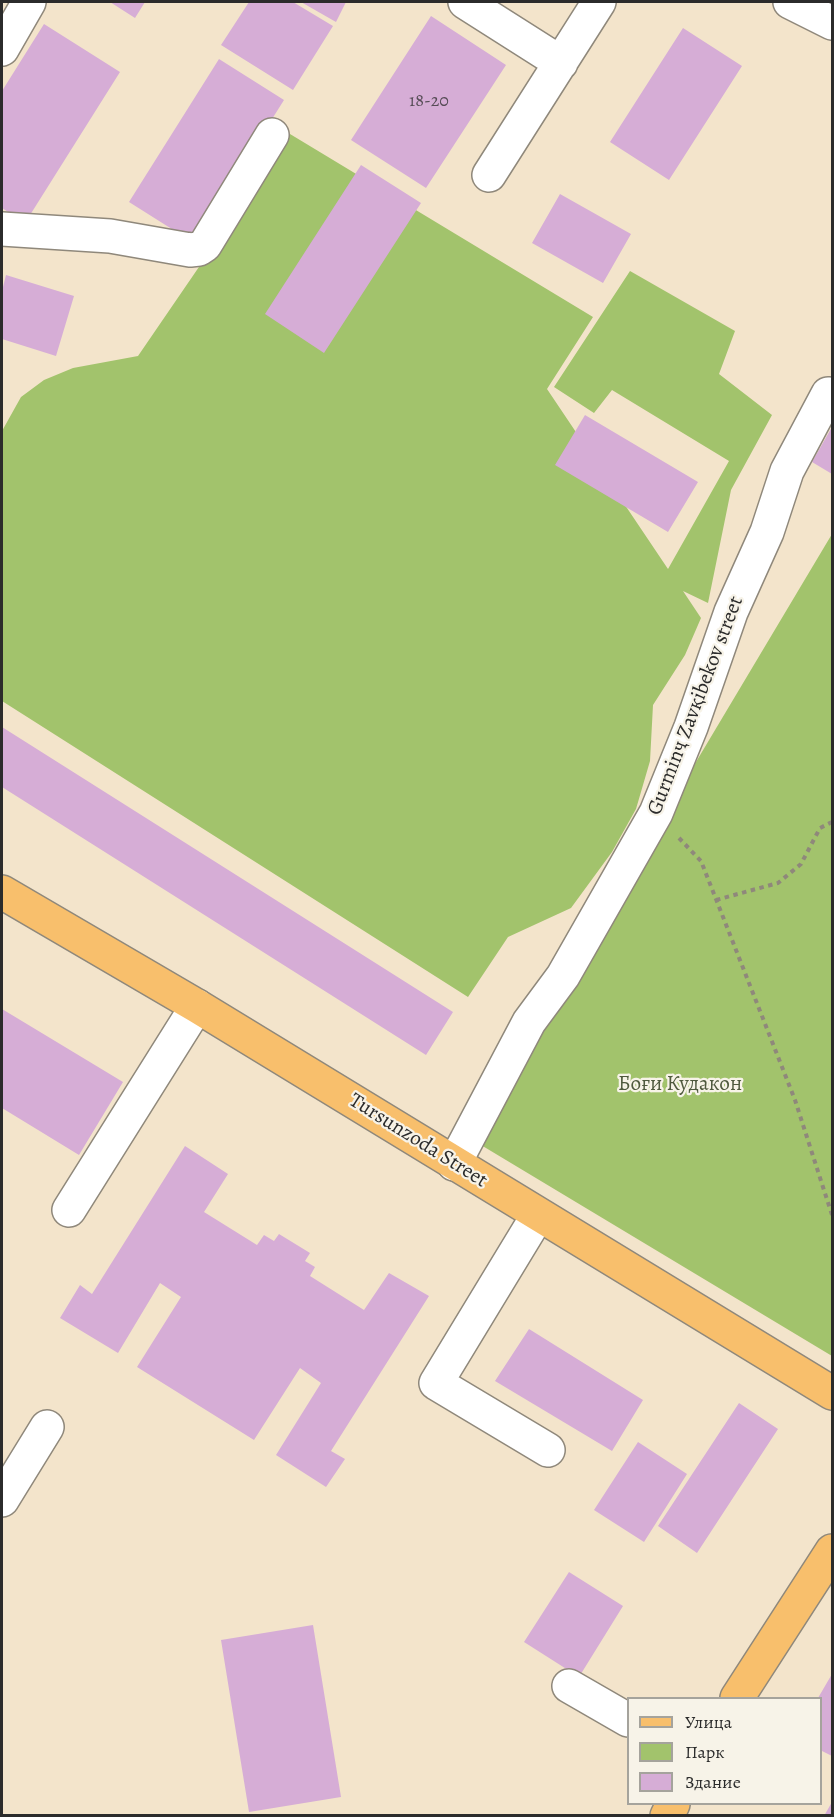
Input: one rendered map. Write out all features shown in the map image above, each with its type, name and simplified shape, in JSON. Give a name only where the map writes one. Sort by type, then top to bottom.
[{"type":"main road","name":"Tursunzoda Street","points":[[2,892],[197,1006],[832,1393]]},
{"type":"main road","points":[[738,1697],[832,1551]]},
{"type":"street","points":[[2,49],[29,2]]},
{"type":"street","points":[[465,2],[561,63]]},
{"type":"street","points":[[489,175],[599,2]]},
{"type":"street","points":[[790,2],[832,23]]},
{"type":"street","points":[[2,229],[110,236],[199,249],[205,245],[272,135]]},
{"type":"street","name":"Gurminҷ Zavқibekov street","points":[[454,1164],[529,1022],[563,976],[656,813],[691,727],[731,612],[767,532],[787,471],[828,394]]},
{"type":"street","points":[[69,1210],[197,1006]]},
{"type":"street","points":[[538,1215],[436,1383],[548,1450]]},
{"type":"street","points":[[2,1500],[47,1427]]},
{"type":"street","points":[[569,1686],[627,1719]]},
{"type":"path","points":[[656,813],[701,861],[795,1100],[832,1215]]},
{"type":"path","points":[[716,900],[778,883],[801,864],[820,828],[832,822]]},
{"type":"green space","points":[[290,134],[593,317],[547,389],[668,569],[729,461],[612,390],[594,413],[554,387],[630,271],[735,331],[719,374],[772,415],[731,490],[708,603],[683,591],[701,618],[685,655],[653,705],[650,761],[636,809],[612,852],[571,908],[508,937],[468,997],[2,701],[2,431],[21,397],[44,380],[73,368],[138,356]]},
{"type":"green space","name":"Боғи Кудакон","points":[[832,534],[832,1356],[471,1139]]},
{"type":"building","points":[[110,2],[145,2],[135,18]]},
{"type":"building","points":[[249,2],[293,2],[333,26],[293,90],[221,45]]},
{"type":"building","points":[[301,2],[346,2],[336,22]]},
{"type":"building","points":[[431,16],[506,65],[426,188],[351,140]]},
{"type":"building","points":[[44,24],[120,72],[25,223],[2,208],[2,91]]},
{"type":"building","points":[[683,28],[742,66],[669,180],[610,142]]},
{"type":"building","points":[[219,59],[284,100],[194,243],[129,202]]},
{"type":"building","points":[[361,165],[421,203],[324,353],[265,314]]},
{"type":"building","points":[[560,194],[631,234],[603,283],[532,243]]},
{"type":"building","points":[[6,275],[74,296],[56,356],[2,339],[2,291]]},
{"type":"building","points":[[585,415],[698,482],[668,532],[555,465]]},
{"type":"building","points":[[832,427],[832,474],[812,462]]},
{"type":"building","points":[[2,727],[453,1012],[426,1055],[2,787]]},
{"type":"building","points":[[2,1009],[123,1082],[79,1155],[2,1108]]},
{"type":"building","points":[[185,1146],[228,1174],[204,1212],[257,1245],[264,1235],[274,1241],[279,1234],[310,1253],[305,1261],[315,1267],[310,1276],[364,1310],[389,1273],[429,1296],[331,1451],[345,1459],[326,1487],[276,1455],[321,1383],[300,1368],[254,1440],[137,1367],[181,1297],[160,1283],[118,1353],[60,1318],[80,1285],[92,1294]]},
{"type":"building","points":[[529,1329],[643,1400],[612,1451],[495,1381]]},
{"type":"building","points":[[739,1403],[778,1429],[697,1553],[658,1526]]},
{"type":"building","points":[[638,1442],[687,1474],[644,1542],[594,1510]]},
{"type":"building","points":[[569,1572],[623,1606],[579,1677],[524,1642]]},
{"type":"building","points":[[313,1625],[341,1797],[249,1812],[221,1640]]},
{"type":"building","points":[[832,1674],[832,1756],[822,1751],[822,1697],[819,1697]]},
{"type":"building","points":[[832,1802],[832,1816],[824,1816]]}]
